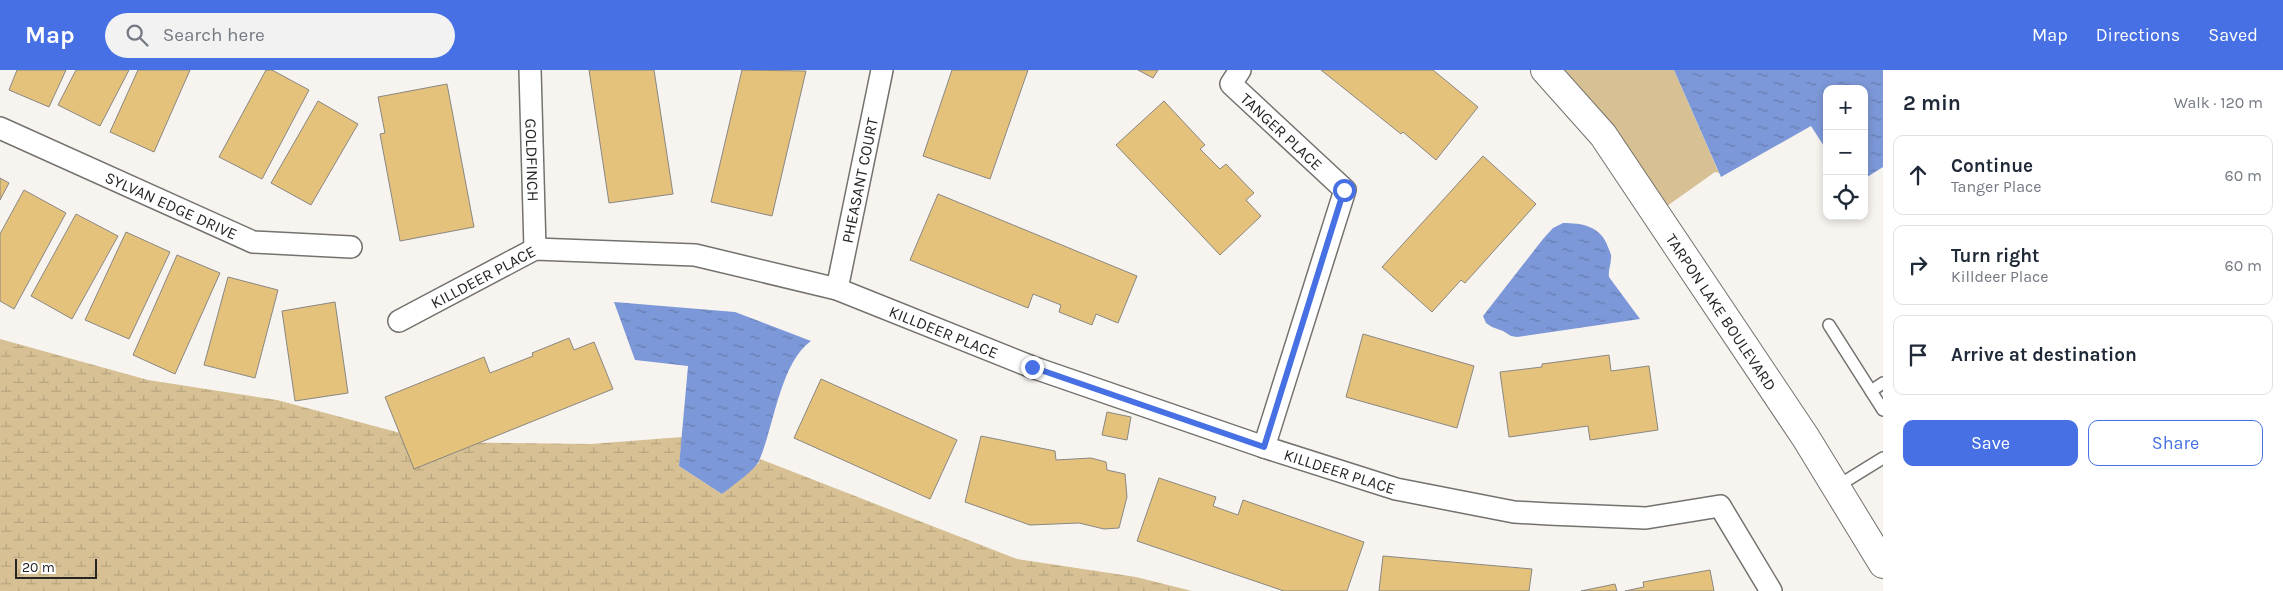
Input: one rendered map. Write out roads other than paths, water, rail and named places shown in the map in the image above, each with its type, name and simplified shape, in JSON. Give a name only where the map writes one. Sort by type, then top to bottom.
[{"type":"street","name":"GOLDFINCH","points":[[530,70],[535,249]]},
{"type":"street","name":"PHEASANT COURT","points":[[837,289],[882,70]]},
{"type":"street","name":"TANGER PLACE","points":[[1240,70],[1231,84],[1344,190],[1264,447]]},
{"type":"street","name":"TARPON LAKE BOULEVARD","points":[[1545,70],[1602,135],[1806,438],[1883,564]]},
{"type":"street","name":"SYLVAN EDGE DRIVE","points":[[0,128],[253,242],[351,247]]},
{"type":"street","name":"KILLDEER PLACE","points":[[399,321],[535,249],[695,255],[837,289],[1032,367],[1264,447],[1396,489],[1514,512],[1646,518],[1720,506],[1771,591]]},
{"type":"lane","points":[[1829,325],[1883,410]]},
{"type":"lane","points":[[1871,391],[1883,384]]},
{"type":"lane","points":[[1836,488],[1883,458]]},
{"type":"water","points":[[1674,70],[1883,70],[1883,167],[1868,176],[1868,85],[1823,85],[1823,145],[1811,126],[1721,177]]},
{"type":"water","points":[[1563,223],[1584,225],[1601,234],[1611,255],[1609,277],[1640,319],[1517,337],[1511,336],[1486,323],[1483,316],[1543,239],[1553,228]]},
{"type":"water","points":[[614,302],[735,312],[811,341],[800,351],[785,380],[757,465],[722,494],[679,466],[688,366],[635,360]]}]
